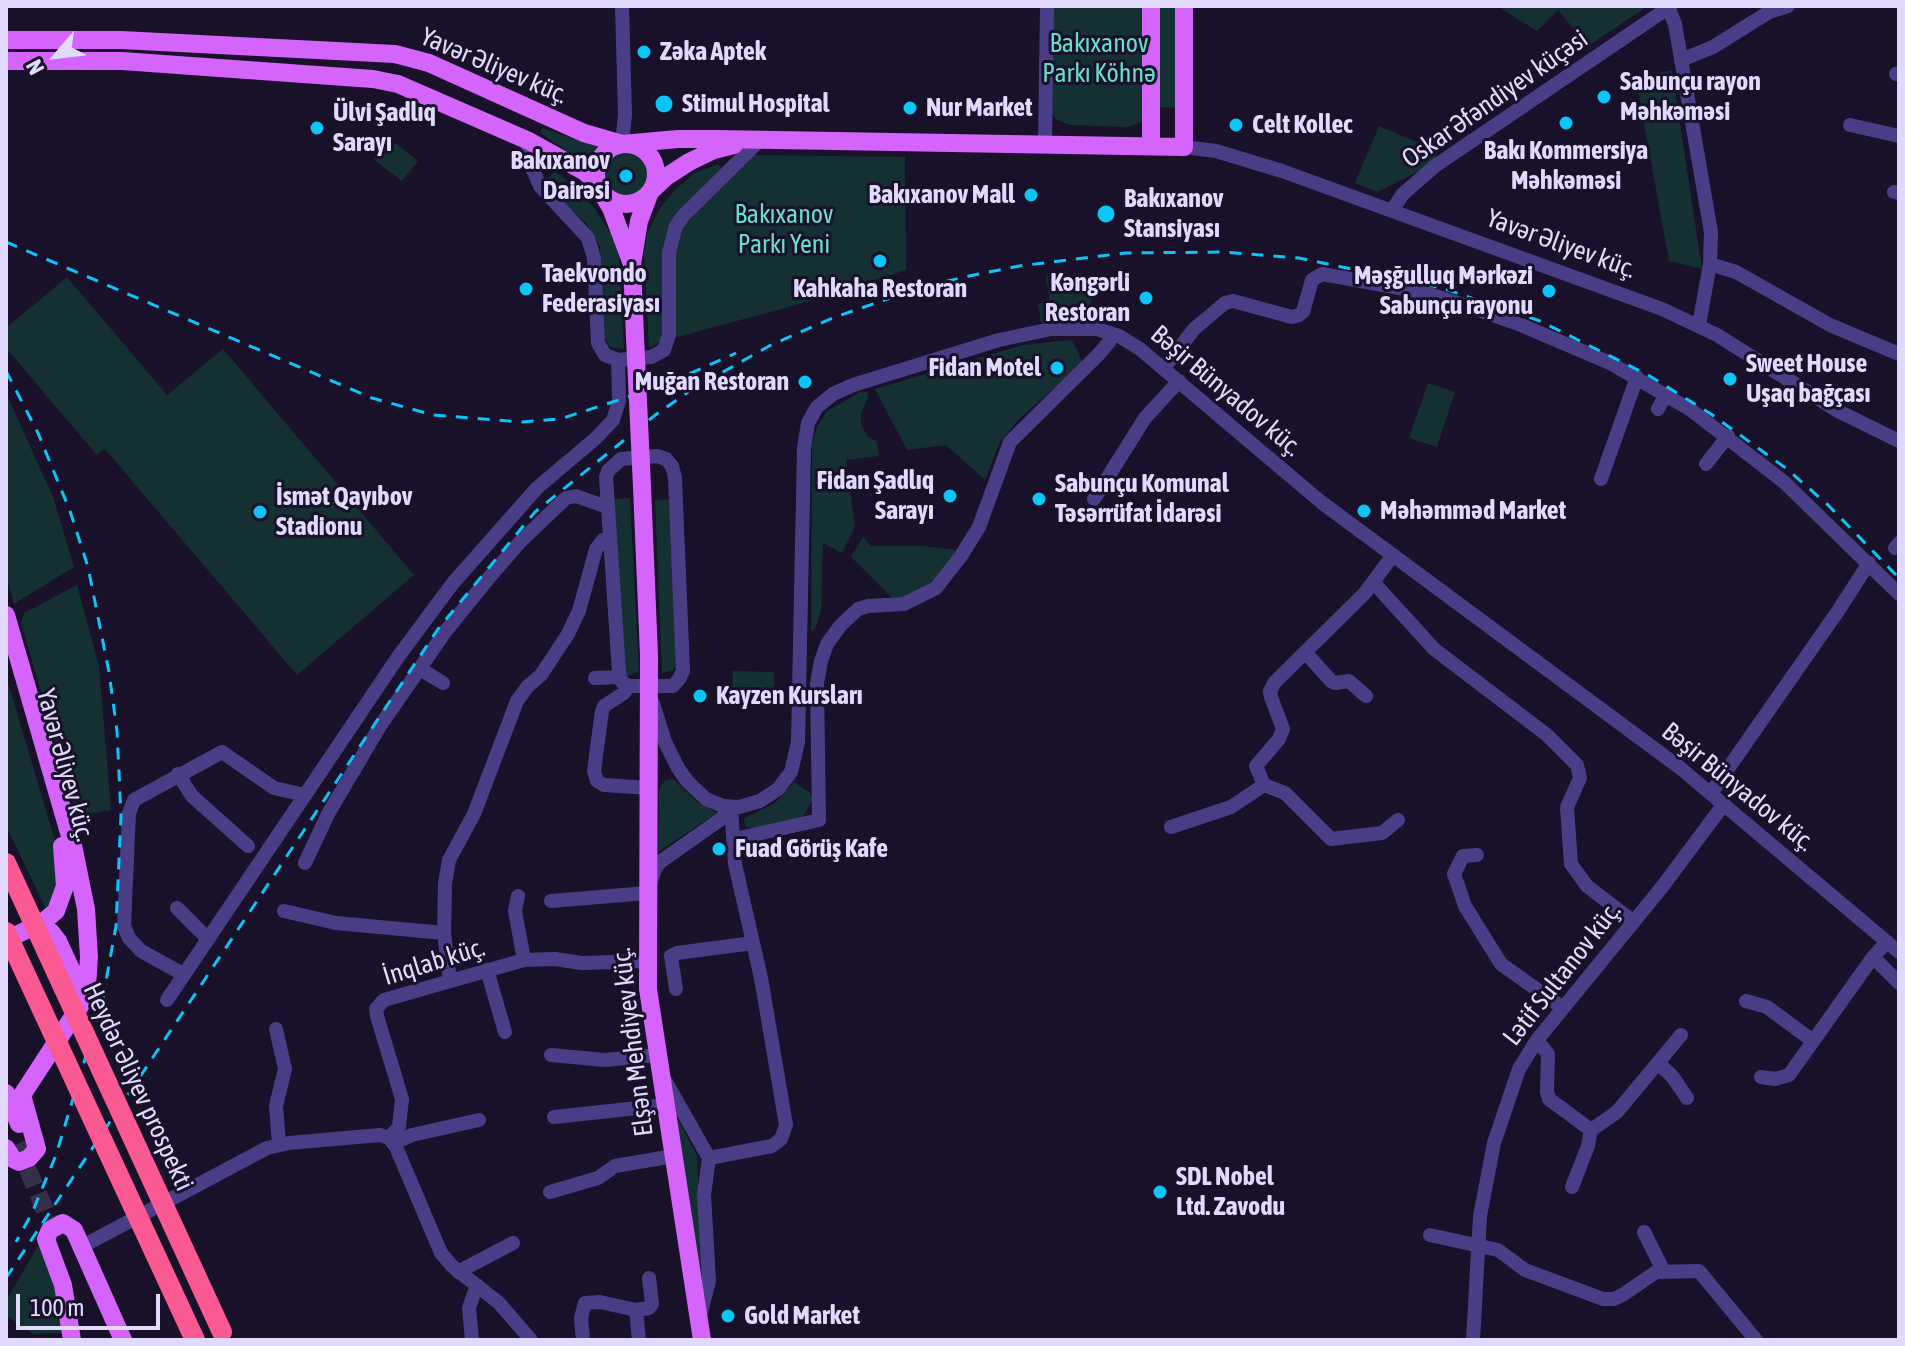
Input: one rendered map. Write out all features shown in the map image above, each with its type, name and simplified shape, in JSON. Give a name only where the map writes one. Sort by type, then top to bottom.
[{"type":"highway","name":"Heydər Əliyev prospekti","points":[[6,863],[222,1332]]},
{"type":"highway","name":"Heydər Əliyev prospekti","points":[[6,932],[195,1340]]},
{"type":"main road","points":[[1145,145],[1152,116],[1151,6]]},
{"type":"main road","points":[[632,264],[596,175],[599,161],[609,150],[622,144],[678,139],[1184,147],[1184,6]]},
{"type":"main road","name":"Yavər Əliyev küç.","points":[[6,40],[151,41],[395,54],[429,63],[541,115],[606,141],[622,144]]},
{"type":"main road","name":"Yavər Əliyev küç.","points":[[6,61],[122,61],[382,80],[405,86],[529,141],[585,172],[600,189]]},
{"type":"main road","points":[[529,141],[541,115]]},
{"type":"main road","points":[[600,189],[615,202],[634,203],[666,177],[704,154],[760,140]]},
{"type":"main road","points":[[622,144],[639,147],[652,159],[656,176],[639,221],[632,264]]},
{"type":"main road","name":"Elşən Mehdiyev küç.","points":[[632,264],[650,687],[646,961],[702,1340]]},
{"type":"main road","name":"Yavər Əliyev küç.","points":[[6,615],[77,865],[86,909],[89,957],[87,986],[80,1006]]},
{"type":"main road","name":"Yavər Əliyev küç.","points":[[6,651],[57,823],[64,858],[65,886],[60,904],[39,928]]},
{"type":"main road","points":[[6,940],[59,922],[72,904],[77,865]]},
{"type":"main road","points":[[6,948],[39,928]]},
{"type":"main road","points":[[6,1118],[19,1148],[34,1155],[37,1143],[22,1095],[80,1006],[78,987],[67,957],[54,935],[39,928]]},
{"type":"main road","points":[[6,1093],[19,1148]]},
{"type":"main road","points":[[72,1340],[63,1285],[46,1236],[55,1226],[67,1224],[74,1230],[123,1340]]},
{"type":"main road","points":[[81,1340],[76,1298],[60,1234],[114,1340]]},
{"type":"street","points":[[622,6],[625,115],[622,144]]},
{"type":"street","points":[[1045,144],[1047,6]]},
{"type":"street","points":[[1681,60],[1713,47],[1758,18],[1788,6]]},
{"type":"street","points":[[1670,7],[1709,220],[1710,264],[1699,325]]},
{"type":"street","name":"Oskar Əfəndiyev küçəsi","points":[[1392,210],[1403,194],[1435,166],[1670,7]]},
{"type":"street","points":[[1850,125],[1899,136]]},
{"type":"street","points":[[529,141],[528,159],[540,186],[588,238],[594,258],[598,343],[605,355],[618,360],[651,357],[664,350],[669,335],[669,253],[676,226],[692,206],[760,140]]},
{"type":"street","name":"Yavər Əliyev küç.","points":[[1184,147],[1216,151],[1258,163],[1662,309],[1699,325],[1838,411],[1899,441]]},
{"type":"street","points":[[1710,264],[1736,272],[1830,325],[1899,354]]},
{"type":"street","points":[[1164,368],[1194,329],[1225,303],[1233,301],[1292,317],[1299,315],[1303,312],[1312,280],[1322,274],[1409,289],[1464,305],[1572,346],[1666,394],[1728,436],[1784,482],[1899,594]]},
{"type":"street","name":"Bəşir Bünyadov küç.","points":[[731,807],[752,804],[778,789],[791,772],[797,754],[804,448],[808,423],[817,407],[833,394],[853,385],[1023,334],[1084,327],[1111,333],[1133,344],[1321,502],[1711,793],[1899,952]]},
{"type":"street","points":[[735,839],[819,820],[817,684],[827,644],[858,609],[904,604],[936,588],[979,527],[1010,442],[1099,354],[1109,342],[1111,333]]},
{"type":"street","points":[[167,1000],[398,657],[453,583],[537,488],[613,420],[619,401],[618,360]]},
{"type":"street","points":[[1601,479],[1637,377]]},
{"type":"street","points":[[1094,499],[1145,418],[1179,381]]},
{"type":"street","points":[[1658,409],[1666,394]]},
{"type":"street","points":[[1706,464],[1728,436]]},
{"type":"street","points":[[595,678],[624,681],[650,687],[673,686],[683,671],[675,478],[672,466],[666,459],[657,456],[628,457],[617,461],[606,477],[607,507],[624,681],[624,693],[604,706],[602,711],[594,771],[597,781],[604,785],[650,788]]},
{"type":"street","points":[[305,863],[328,814],[380,726],[453,621],[487,580],[520,542],[566,498],[576,496],[607,507]]},
{"type":"street","points":[[450,980],[444,933],[449,860],[474,814],[517,701],[545,670],[568,634],[579,611],[596,549],[603,540],[610,539]]},
{"type":"street","points":[[1393,555],[1374,583],[1275,682],[1270,691],[1283,729],[1279,739],[1256,766],[1264,785],[1285,793],[1331,839],[1382,833],[1398,820]]},
{"type":"street","points":[[1711,793],[1869,563]]},
{"type":"street","points":[[1374,583],[1434,649],[1547,735],[1577,765],[1580,778],[1567,807],[1571,864],[1587,886],[1634,922]]},
{"type":"street","points":[[1305,652],[1331,681],[1349,681],[1366,696]]},
{"type":"street","points":[[420,669],[443,683]]},
{"type":"street","points":[[650,687],[665,742],[678,768],[706,799],[731,807]]},
{"type":"street","points":[[183,974],[141,951],[126,933],[124,919],[130,807],[143,794],[222,752],[274,788],[305,795]]},
{"type":"street","points":[[178,774],[192,796],[248,846]]},
{"type":"street","points":[[1171,827],[1231,807],[1264,785]]},
{"type":"street","name":"Lətif Sultanov küç.","points":[[1473,1340],[1480,1216],[1500,1121],[1519,1069],[1537,1040],[1634,922],[1724,804]]},
{"type":"street","points":[[709,1158],[772,1146],[781,1139],[786,1125],[772,1033],[735,864],[731,807]]},
{"type":"street","points":[[551,901],[647,893],[660,862],[721,819],[731,807]]},
{"type":"street","points":[[1477,855],[1463,856],[1454,874],[1465,906],[1501,964],[1563,1008]]},
{"type":"street","points":[[518,896],[515,911],[524,960]]},
{"type":"street","points":[[177,908],[208,939]]},
{"type":"street","points":[[284,911],[336,923],[444,933]]},
{"type":"street","points":[[1761,1077],[1775,1079],[1789,1075],[1887,942]]},
{"type":"street","points":[[676,989],[671,956],[753,943]]},
{"type":"street","points":[[1873,957],[1899,983]]},
{"type":"street","name":"İnqlab küç.","points":[[392,1141],[399,1127],[402,1099],[376,1009],[384,1000],[524,960],[555,959],[582,963],[646,961]]},
{"type":"street","points":[[487,970],[505,1032]]},
{"type":"street","points":[[1746,1001],[1767,1007],[1813,1041]]},
{"type":"street","points":[[276,1029],[285,1069],[276,1106],[279,1144]]},
{"type":"street","points":[[1572,1187],[1591,1130],[1617,1112],[1681,1035]]},
{"type":"street","points":[[1537,1040],[1548,1054],[1549,1099],[1591,1130]]},
{"type":"street","points":[[551,1055],[605,1060],[658,1055]]},
{"type":"street","points":[[1658,1063],[1687,1098]]},
{"type":"street","points":[[661,1074],[709,1158],[704,1195],[709,1281],[699,1320]]},
{"type":"street","points":[[554,1117],[666,1105]]},
{"type":"street","points":[[392,1141],[479,1120]]},
{"type":"street","points":[[81,1247],[245,1158],[279,1144],[380,1135],[392,1141],[436,1244],[458,1272],[499,1303],[531,1340]]},
{"type":"street","points":[[6,1173],[19,1148]]},
{"type":"street","points":[[550,1192],[598,1178],[615,1166],[674,1156]]},
{"type":"street","points":[[1644,1232],[1663,1270]]},
{"type":"street","points":[[1430,1235],[1498,1250],[1525,1270],[1603,1299],[1614,1299],[1649,1275],[1663,1270],[1699,1271],[1756,1340]]},
{"type":"street","points":[[458,1272],[513,1243]]},
{"type":"street","points":[[583,1340],[581,1318],[585,1303],[600,1302],[636,1310],[649,1308],[652,1304],[649,1278]]},
{"type":"street","points":[[472,1340],[469,1308],[477,1285]]},
{"type":"street","points":[[636,1310],[639,1340]]},
{"type":"green space","name":"Bakıxanov Parkı Köhnə","points":[[1053,6],[1141,6],[1146,12],[1145,117],[1141,122],[1128,127],[1070,125],[1057,120],[1052,114]]},
{"type":"green space","points":[[1159,6],[1177,6],[1177,108],[1160,107]]},
{"type":"green space","points":[[1503,6],[1648,6],[1588,46],[1558,10],[1537,31],[1502,9]]},
{"type":"green space","points":[[1672,70],[1702,269],[1669,261],[1636,79]]},
{"type":"green space","points":[[1379,126],[1438,151],[1431,165],[1377,192],[1355,183]]},
{"type":"green space","points":[[542,128],[599,147],[589,166],[540,133]]},
{"type":"green space","points":[[386,136],[418,161],[402,181],[374,160]]},
{"type":"green space","name":"Bakıxanov Dairəsi","points":[[626,152],[641,159],[648,174],[641,189],[626,196],[611,189],[604,174],[611,159]]},
{"type":"green space","name":"Bakıxanov Parkı Yeni","points":[[754,155],[905,157],[906,270],[803,303],[674,338],[674,260],[683,226]]},
{"type":"green space","points":[[718,164],[722,168],[719,174],[673,221],[661,341],[649,348],[644,252],[648,232],[660,208],[674,191],[693,174]]},
{"type":"green space","points":[[554,172],[593,206],[614,238],[619,257],[624,349],[610,347],[604,336],[600,247],[587,224],[548,189],[546,179]]},
{"type":"green space","points":[[1053,275],[1056,288],[1077,285],[1077,279],[1088,279],[1093,318],[1041,323],[1038,304],[1050,302],[1046,276]]},
{"type":"green space","name":"İsmət Qayıbov Stadionu","points":[[67,277],[167,395],[223,349],[414,575],[297,675],[105,449],[97,455],[6,348],[6,328]]},
{"type":"green space","points":[[1072,340],[1083,363],[1020,418],[1000,442],[985,480],[946,445],[907,450],[875,389],[1023,345]]},
{"type":"green space","points":[[1428,383],[1455,392],[1437,447],[1409,438]]},
{"type":"green space","points":[[860,392],[867,392],[868,398],[861,413],[861,424],[868,437],[877,441],[879,456],[846,460],[855,527],[842,553],[823,543],[821,611],[811,632],[812,445],[817,427],[826,412]]},
{"type":"green space","points":[[6,393],[53,497],[74,567],[14,604],[6,575]]},
{"type":"green space","points":[[630,498],[639,671],[624,678],[613,499]]},
{"type":"green space","points":[[670,499],[679,663],[672,671],[662,673],[655,500]]},
{"type":"green space","points":[[863,537],[871,546],[957,550],[933,582],[902,598],[891,597],[851,557]]},
{"type":"green space","points":[[77,585],[99,666],[111,810],[77,816],[21,623],[24,613]]},
{"type":"green space","points":[[733,671],[774,672],[774,695],[732,693]]},
{"type":"green space","points":[[6,676],[56,844],[59,873],[56,892],[46,909],[6,826]]},
{"type":"green space","points":[[673,779],[697,802],[717,813],[658,852],[659,789],[665,780]]},
{"type":"green space","points":[[794,782],[809,792],[813,799],[804,815],[755,830],[746,827],[743,819],[775,803]]},
{"type":"green space","points":[[672,1116],[679,1121],[697,1156],[702,1284]]},
{"type":"green space","points":[[39,1244],[58,1292],[62,1333],[33,1334],[6,1315],[6,1301]]},
{"type":"tunnel","points":[[17,1144],[56,1236]]},
{"type":"railway","points":[[6,242],[372,398],[433,415],[522,422],[560,419],[662,386],[736,353]]},
{"type":"railway","points":[[6,1278],[438,629],[535,512],[691,390],[771,345],[835,317],[926,286],[969,276],[1019,266],[1125,253],[1224,252],[1299,258],[1442,288],[1540,321],[1648,375],[1711,414],[1787,469],[1828,505],[1899,578]]},
{"type":"railway","points":[[6,371],[38,433],[70,511],[88,567],[117,731],[121,816],[116,926],[102,1003],[56,1155],[32,1213],[16,1242]]},
{"type":"place","name":"Zəka Aptek","points":[[644,52]]},
{"type":"place","name":"Sabunçu rayon Məhkəməsi","points":[[1604,97]]},
{"type":"place","name":"Stimul Hospital","points":[[664,104]]},
{"type":"place","name":"Nur Market","points":[[910,108]]},
{"type":"place","name":"Bakı Kommersiya Məhkəməsi","points":[[1566,123]]},
{"type":"place","name":"Celt Kollec","points":[[1236,125]]},
{"type":"place","name":"Ülvi Şadlıq Sarayı","points":[[317,128]]},
{"type":"place","name":"Bakıxanov Dairəsi","points":[[626,176]]},
{"type":"place","name":"Bakıxanov Mall","points":[[1031,195]]},
{"type":"place","name":"Bakıxanov Stansiyası","points":[[1106,214]]},
{"type":"place","name":"Kahkaha Restoran","points":[[880,261]]},
{"type":"place","name":"Taekvondo Federasiyası","points":[[526,289]]},
{"type":"place","name":"Məşğulluq Mərkəzi Sabunçu rayonu","points":[[1549,291]]},
{"type":"place","name":"Kəngərli Restoran","points":[[1146,298]]},
{"type":"place","name":"Fidan Motel","points":[[1057,368]]},
{"type":"place","name":"Sweet House Uşaq bağçası","points":[[1730,379]]},
{"type":"place","name":"Muğan Restoran","points":[[805,382]]},
{"type":"place","name":"Fidan Şadlıq Sarayı","points":[[950,496]]},
{"type":"place","name":"Sabunçu Komunal Təsərrüfat İdarəsi","points":[[1039,499]]},
{"type":"place","name":"Məhəmməd Market","points":[[1364,511]]},
{"type":"place","name":"İsmət Qayıbov Stadionu","points":[[260,512]]},
{"type":"place","name":"Kayzen Kursları","points":[[700,696]]},
{"type":"place","name":"Fuad Görüş Kafe","points":[[719,849]]},
{"type":"place","name":"SDL Nobel Ltd. Zavodu","points":[[1160,1192]]},
{"type":"place","name":"Gold Market","points":[[728,1316]]}]
